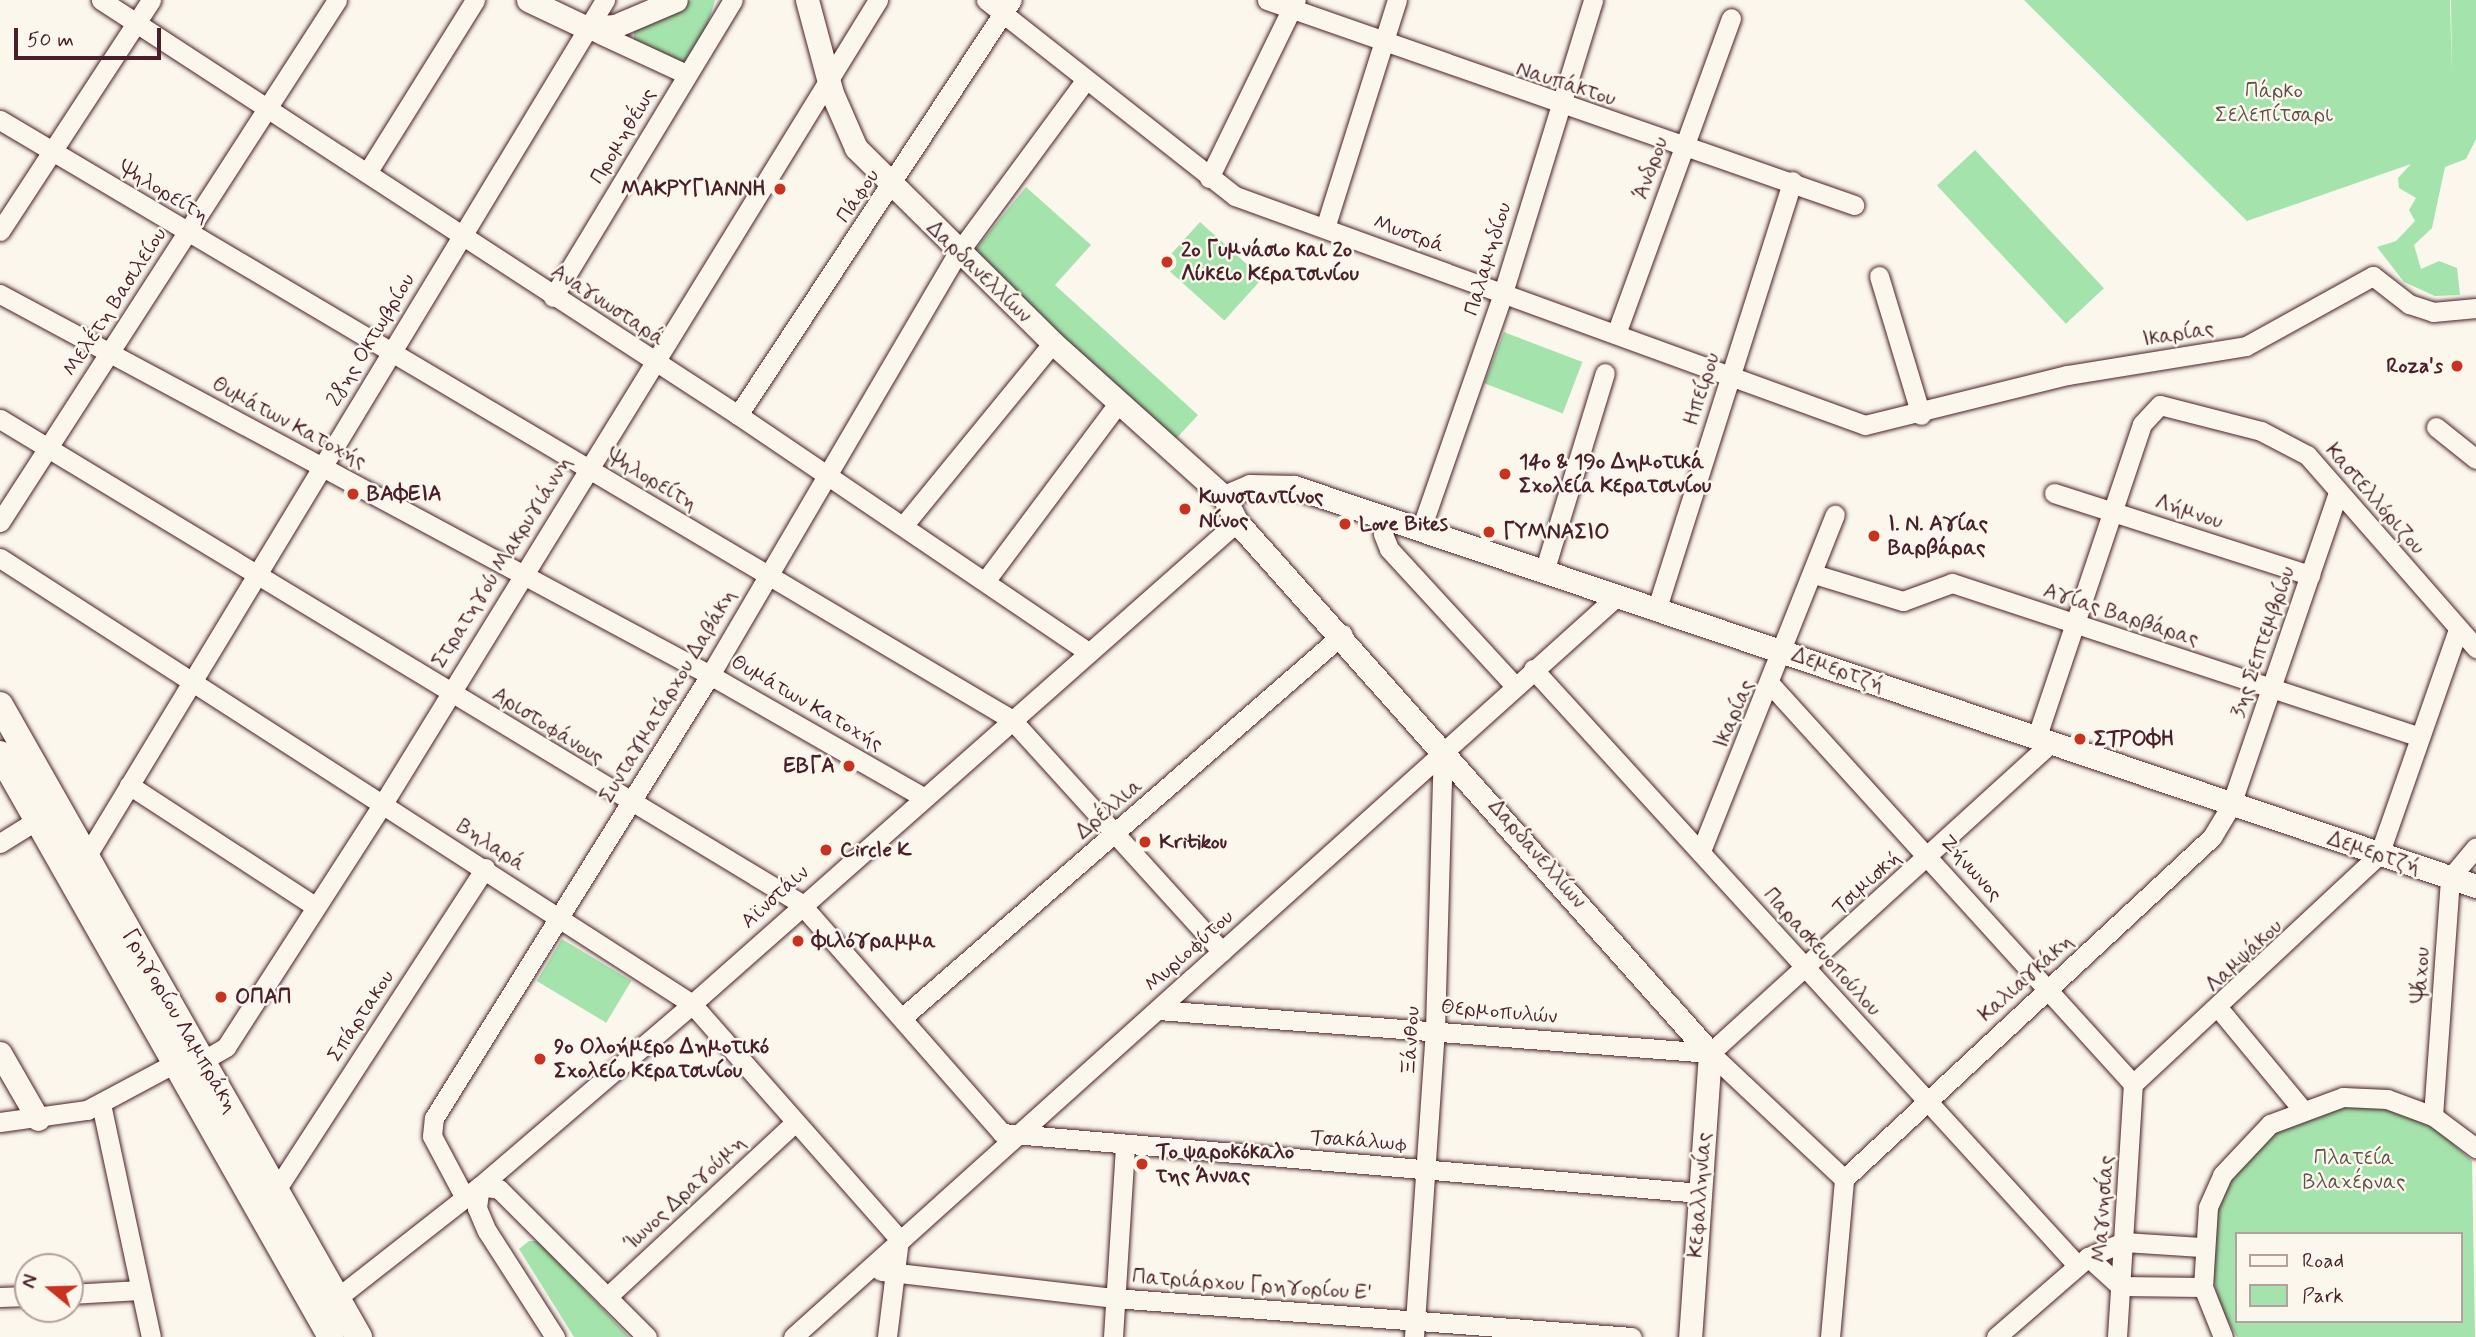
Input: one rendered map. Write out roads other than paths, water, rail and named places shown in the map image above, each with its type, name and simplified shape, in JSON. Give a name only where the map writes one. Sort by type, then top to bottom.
[{"type":"main road","name":"Γρηγορίου Λαμπράκη","points":[[0,705],[359,1337]]},
{"type":"main road","name":"Γρηγορίου Λαμπράκη","points":[[0,754],[331,1337]]},
{"type":"street","name":"Αναγνωσταρά","points":[[101,0],[268,107],[553,297],[738,415],[824,475],[986,580],[1088,652]]},
{"type":"street","points":[[0,231],[150,0]]},
{"type":"street","name":"Μελέτη Βασιλείου","points":[[0,522],[337,0]]},
{"type":"street","points":[[367,173],[475,0]]},
{"type":"street","points":[[528,0],[686,74]]},
{"type":"street","name":"28ης Οκτωβρίου","points":[[86,857],[391,350],[606,0]]},
{"type":"street","points":[[587,28],[615,26],[676,0]]},
{"type":"street","name":"Προμηθέως","points":[[553,297],[733,0]]},
{"type":"street","name":"Δαρδανελλίων","points":[[807,0],[844,127],[892,186],[1052,343],[1224,497]]},
{"type":"street","name":"Στρατηγού Μακρυγιάννη","points":[[202,1061],[226,1046],[384,802],[652,360],[832,79],[878,0]]},
{"type":"street","name":"Μυστρά","points":[[986,0],[1008,7],[1085,81],[1235,196],[1616,334],[1731,372],[1865,425]]},
{"type":"street","name":"Ναυπάκτου","points":[[1267,0],[1293,5],[1382,45],[1558,106],[1683,144],[1854,205]]},
{"type":"street","points":[[1325,228],[1397,0]]},
{"type":"street","name":"Παλαμηδίου","points":[[1421,529],[1503,293],[1558,106],[1593,0]]},
{"type":"street","points":[[1209,178],[1293,5]]},
{"type":"street","name":"Πάφου","points":[[738,415],[1008,7]]},
{"type":"street","name":"Άνδρου","points":[[1616,334],[1731,18]]},
{"type":"street","name":"Συνταγματάρχου Δαβάκη","points":[[473,1192],[430,1127],[558,915],[631,804],[710,675],[824,475],[958,253],[1085,81]]},
{"type":"street","name":"Ψηλορείτη","points":[[0,120],[1011,719],[1222,952]]},
{"type":"street","name":"Ηπείρου","points":[[1656,611],[1792,181]]},
{"type":"street","points":[[1879,275],[1921,415]]},
{"type":"street","name":"Ικαρίας","points":[[1865,425],[1921,415],[2067,376],[2246,346],[2373,276],[2409,304],[2433,312],[2476,308]]},
{"type":"street","name":"Θυμάτων Κατοχής","points":[[0,294],[522,572],[710,675],[923,797]]},
{"type":"street","points":[[903,526],[1052,343]]},
{"type":"street","points":[[1544,572],[1605,373]]},
{"type":"street","points":[[986,580],[1119,402]]},
{"type":"street","name":"Καστελλόριζου","points":[[2115,513],[2141,424],[2160,405],[2261,430],[2307,455],[2476,648]]},
{"type":"street","name":"Αριστοφάνους","points":[[0,419],[631,804],[800,904],[903,1017],[990,1128],[1014,1136]]},
{"type":"street","points":[[2436,427],[2476,459]]},
{"type":"street","name":"Δεμερτζή","points":[[1224,497],[1250,486],[1294,487],[1615,598],[2476,886]]},
{"type":"street","name":"Λήμνου","points":[[2054,493],[2310,575]]},
{"type":"street","name":"3ης Σεπτεμβρίου","points":[[2231,805],[2338,493]]},
{"type":"street","points":[[1224,497],[1237,522]]},
{"type":"street","points":[[2043,742],[2077,624],[2115,513]]},
{"type":"street","name":"Ικαρίας","points":[[1701,851],[1785,653],[1835,515]]},
{"type":"street","points":[[1386,517],[1383,534],[1389,549],[1515,686]]},
{"type":"street","name":"Δαρδανελλίων","points":[[1237,522],[1343,634],[1710,1053],[1844,1179]]},
{"type":"street","name":"Αϊνστάιν","points":[[337,1298],[473,1192],[692,1004],[800,904],[1237,522]]},
{"type":"street","name":"Βηλαρά","points":[[0,558],[485,867],[692,1004],[899,1239]]},
{"type":"street","name":"Αγίας Βαρβάρας","points":[[1814,574],[1903,601],[1952,583],[2416,736]]},
{"type":"street","name":"Μυριοφύτου","points":[[793,1337],[899,1239],[1158,1010],[1443,748],[1615,598]]},
{"type":"street","points":[[2379,855],[2416,736],[2458,629]]},
{"type":"street","name":"Δρέλλια","points":[[903,1017],[1343,634]]},
{"type":"street","name":"Παρασκευοπούλου","points":[[1533,669],[1924,1098],[2082,1261],[2120,1286]]},
{"type":"street","name":"Ζήνωνος","points":[[1771,685],[2050,988],[2133,1084]]},
{"type":"street","name":"Τσιμισκή","points":[[1710,1053],[1930,856],[2043,742]]},
{"type":"street","name":"Ξάνθου","points":[[1415,1328],[1434,1030],[1443,748]]},
{"type":"street","points":[[129,785],[317,907]]},
{"type":"street","name":"Καλιαγκάκη","points":[[1844,1179],[1924,1098],[2050,988],[2212,837],[2231,805]]},
{"type":"street","points":[[0,844],[37,820]]},
{"type":"street","points":[[2450,878],[2476,847]]},
{"type":"street","name":"Λαμψάκου","points":[[2133,1084],[2220,1010],[2379,855]]},
{"type":"street","name":"Σπάρτακου","points":[[276,1190],[485,867]]},
{"type":"street","name":"Ψάχου","points":[[2434,1116],[2450,878]]},
{"type":"street","name":"Θερμοπυλών","points":[[1158,1010],[1710,1053]]},
{"type":"street","points":[[2220,1010],[2301,1108]]},
{"type":"street","points":[[0,1053],[38,1119]]},
{"type":"street","name":"Κεφαλληνίας","points":[[1690,1337],[1710,1053]]},
{"type":"street","points":[[0,1122],[38,1119],[101,1104],[176,1063]]},
{"type":"street","name":"Μαγνησίας","points":[[2117,1337],[2133,1084]]},
{"type":"street","points":[[2223,1337],[2203,1287],[2201,1247],[2222,1175],[2270,1124],[2301,1108],[2343,1097],[2387,1099],[2434,1116],[2476,1148]]},
{"type":"street","points":[[101,1104],[151,1337]]},
{"type":"street","name":"Ίωνος Δραγούμη","points":[[607,1297],[795,1122]]},
{"type":"street","name":"Τσακάλωφ","points":[[1014,1136],[1701,1193]]},
{"type":"street","points":[[1113,1337],[1125,1146]]},
{"type":"street","points":[[1830,1337],[1844,1179]]},
{"type":"street","points":[[555,1337],[487,1231],[473,1192],[499,1189],[647,1337]]},
{"type":"street","points":[[887,1337],[890,1277],[899,1239]]},
{"type":"street","points":[[1996,1337],[2082,1261],[2124,1242],[2201,1247]]},
{"type":"street","name":"Πατριάρχου Γρηγορίου Ε'","points":[[871,1265],[890,1277],[1415,1328],[1632,1337]]},
{"type":"street","points":[[2120,1286],[2203,1287]]},
{"type":"street","points":[[84,1293],[141,1290]]},
{"type":"place","name":"ΜΑΚΡΥΓΙΑΝΝΗ","points":[[780,189]]},
{"type":"place","name":"2ο Γυμνάσιο και 2ο Λύκειο Κερατσινίου","points":[[1167,262]]},
{"type":"place","name":"Roza's","points":[[2457,366]]},
{"type":"place","name":"14ο & 19ο Δημοτικά Σχολεία Κερατσινίου","points":[[1505,474]]},
{"type":"place","name":"ΒΑΦΕΙΑ","points":[[353,494]]},
{"type":"place","name":"Κωνσταντίνος Νίνος","points":[[1185,509]]},
{"type":"place","name":"Love Bites","points":[[1345,524]]},
{"type":"place","name":"ΓΥΜΝΑΣΙΟ","points":[[1489,532]]},
{"type":"place","name":"Ι. Ν. Αγίας Βαρβάρας","points":[[1874,536]]},
{"type":"place","name":"ΣΤΡΟΦΗ","points":[[2080,739]]},
{"type":"place","name":"ΕΒΓΑ","points":[[849,766]]},
{"type":"place","name":"Kritikou","points":[[1145,842]]},
{"type":"place","name":"Circle K","points":[[826,850]]},
{"type":"place","name":"Φιλόγραμμα","points":[[798,941]]},
{"type":"place","name":"ΟΠΑΠ","points":[[221,997]]},
{"type":"place","name":"9ο Ολοήμερο Δημοτικό Σχολείο Κερατσινίου","points":[[540,1059]]},
{"type":"place","name":"Το ψαροκόκαλο της Άννας","points":[[1142,1164]]},
{"type":"park label","name":"Πάρκο Σελεπίτσαρι","points":[[2274,103]]},
{"type":"park label","name":"Πλατεία Βλαχέρνας","points":[[2354,1170]]}]
